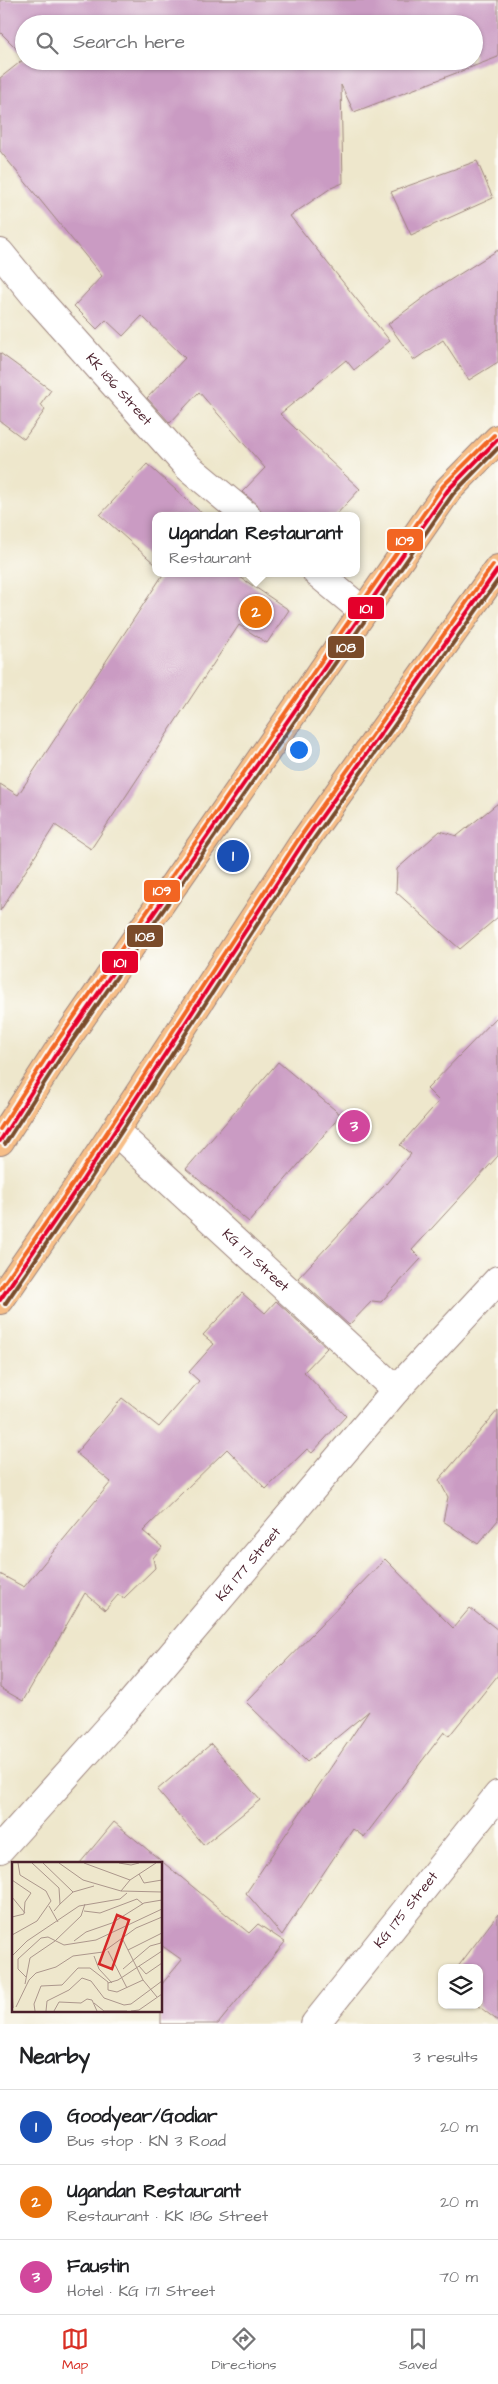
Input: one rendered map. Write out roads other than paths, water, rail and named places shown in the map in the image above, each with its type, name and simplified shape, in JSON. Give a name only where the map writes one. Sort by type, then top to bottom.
[{"type":"highway","points":[[0,1141],[56,1054],[448,490],[498,439]]},
{"type":"highway","points":[[0,1300],[115,1131],[303,843],[498,569]]},
{"type":"street","name":"KK 186 Street","points":[[0,253],[37,298],[188,466],[243,512]]},
{"type":"street","points":[[322,577],[363,611]]},
{"type":"street","name":"KG 171 Street","points":[[115,1131],[396,1390]]},
{"type":"street","name":"KG 177 Street","points":[[0,1849],[120,1716],[396,1390],[498,1280]]},
{"type":"street","name":"KG 175 Street","points":[[315,2024],[498,1795]]},
{"type":"place","name":"Ugandan Restaurant","points":[[256,612]]},
{"type":"place","name":"Goodyear/Godiar","points":[[233,856]]},
{"type":"place","name":"Faustin","points":[[354,1126]]}]
